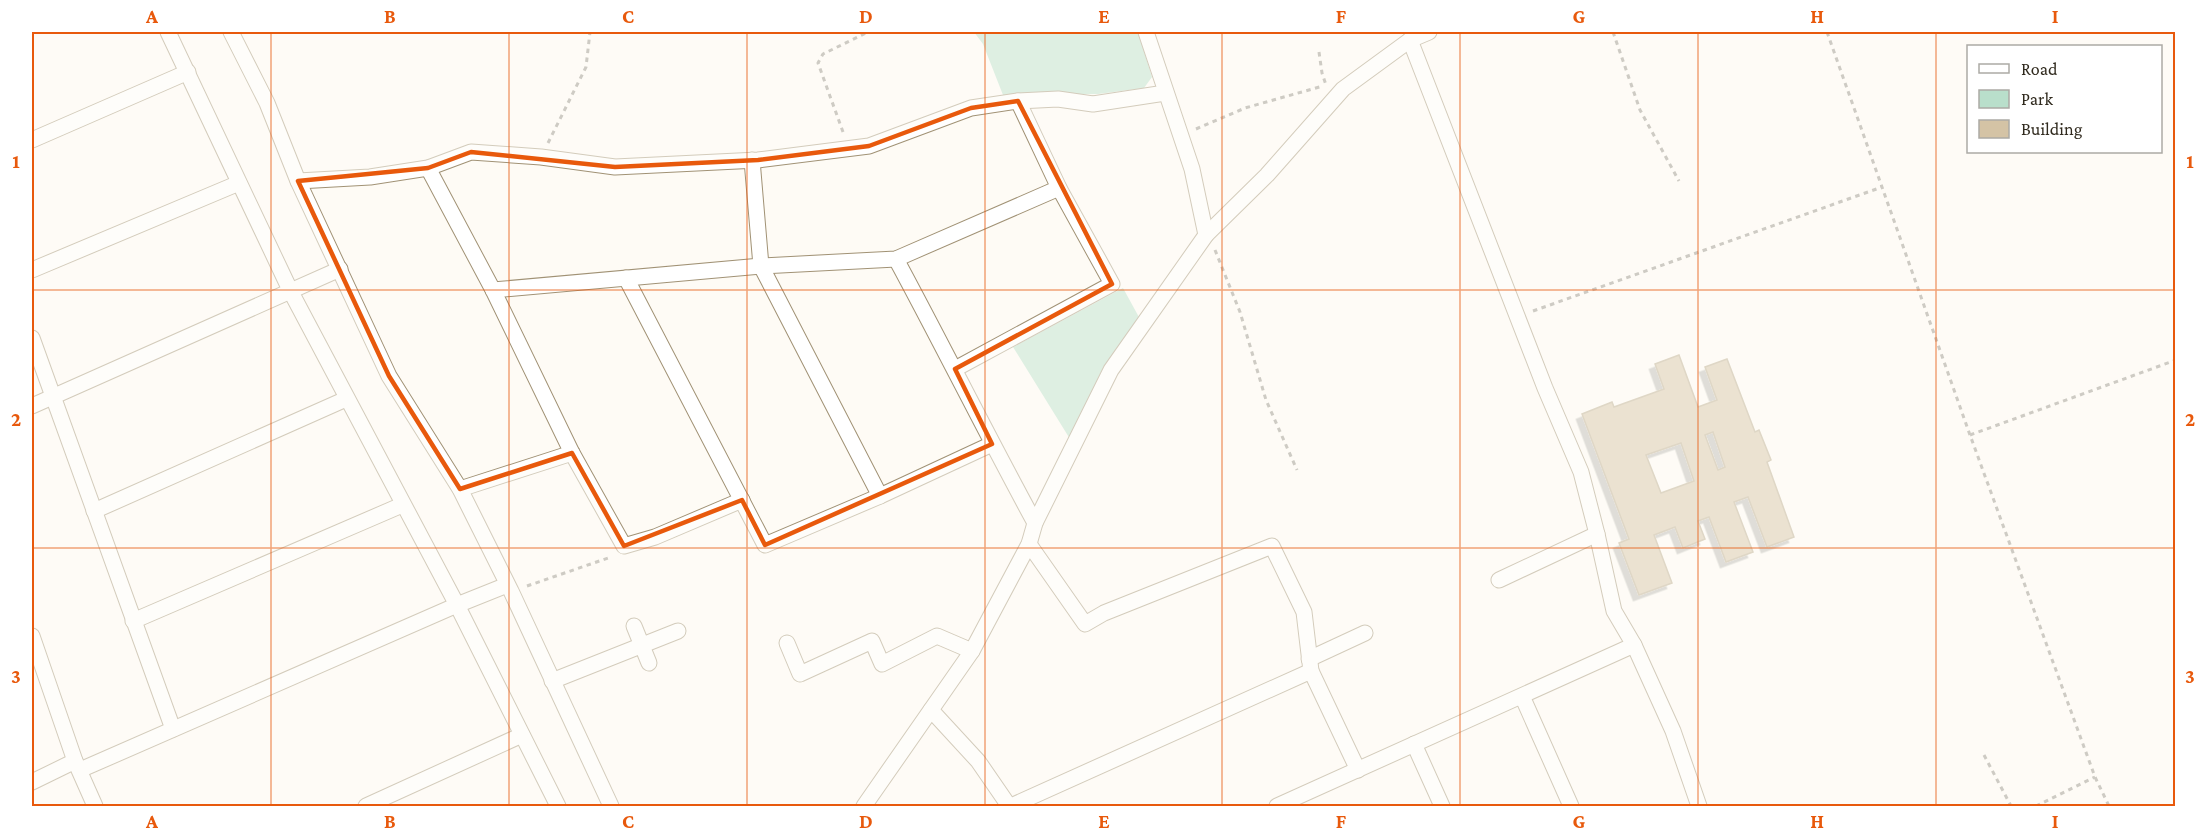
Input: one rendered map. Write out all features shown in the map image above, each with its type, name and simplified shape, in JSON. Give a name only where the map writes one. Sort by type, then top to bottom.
[{"type":"street","points":[[168,32],[291,292],[457,605],[558,807]]},
{"type":"street","points":[[231,32],[267,103],[298,181],[389,376],[460,489],[611,807]]},
{"type":"street","points":[[1146,32],[1192,170],[1206,235]]},
{"type":"street","points":[[864,807],[972,651],[1029,544],[1035,523],[1111,370],[1206,235],[1267,175],[1331,91],[1343,89],[1410,40],[1429,32]]},
{"type":"street","points":[[1410,40],[1517,317],[1581,472],[1598,534],[1614,611],[1634,645],[1673,731],[1699,807]]},
{"type":"street","points":[[32,141],[188,72]]},
{"type":"street","points":[[298,181],[370,177],[428,168],[471,152],[541,157],[615,167],[752,160],[869,146],[971,108],[1018,101],[1058,99],[1093,104],[1165,93]]},
{"type":"street","points":[[955,369],[1112,284],[1059,188],[1018,101]]},
{"type":"street","points":[[752,160],[760,267],[880,496]]},
{"type":"street","points":[[428,168],[493,290],[573,453],[624,546],[655,537],[742,500]]},
{"type":"street","points":[[32,270],[239,183]]},
{"type":"street","points":[[493,290],[760,267],[896,259],[1059,188]]},
{"type":"street","points":[[896,259],[1035,523]]},
{"type":"street","points":[[32,406],[340,269]]},
{"type":"street","points":[[626,278],[765,545],[880,496],[992,444]]},
{"type":"street","points":[[32,338],[173,729]]},
{"type":"street","points":[[94,511],[346,399]]},
{"type":"street","points":[[460,489],[573,453]]},
{"type":"street","points":[[133,621],[402,505]]},
{"type":"street","points":[[1499,580],[1598,534]]},
{"type":"street","points":[[1029,544],[1085,624],[1104,612],[1272,546],[1304,612],[1310,665],[1358,770]]},
{"type":"street","points":[[32,782],[173,729],[457,605],[509,588]]},
{"type":"street","points":[[634,626],[649,663]]},
{"type":"street","points":[[552,681],[678,630]]},
{"type":"street","points":[[931,710],[978,761],[1010,807],[1310,665],[1365,633]]},
{"type":"street","points":[[32,636],[77,766],[95,807]]},
{"type":"street","points":[[787,643],[800,674],[872,641],[882,664],[938,636],[972,651]]},
{"type":"street","points":[[1277,807],[1305,801],[1358,770],[1634,645]]},
{"type":"street","points":[[1522,696],[1571,807]]},
{"type":"street","points":[[366,807],[522,735]]},
{"type":"street","points":[[1414,744],[1442,807]]},
{"type":"path","points":[[541,157],[586,67],[590,32]]},
{"type":"path","points":[[845,149],[843,127],[818,63],[823,54],[868,32]]},
{"type":"path","points":[[1613,32],[1640,110],[1679,181]]},
{"type":"path","points":[[1827,32],[1970,435],[2095,777],[2109,807]]},
{"type":"path","points":[[1180,135],[1245,108],[1331,91],[1322,73],[1319,52]]},
{"type":"path","points":[[1517,317],[1882,187]]},
{"type":"path","points":[[1206,235],[1212,244],[1240,312],[1266,400],[1297,470]]},
{"type":"path","points":[[1970,435],[2175,360]]},
{"type":"path","points":[[509,588],[620,554],[624,546]]},
{"type":"path","points":[[1984,755],[2011,807]]},
{"type":"path","points":[[2036,807],[2095,777]]},
{"type":"highlighted area","points":[[1018,101],[1112,284],[955,369],[992,444],[765,545],[742,500],[624,546],[572,453],[460,489],[389,376],[298,181],[428,168],[471,152],[615,167],[758,160],[869,146],[971,108]]},
{"type":"green space","points":[[974,32],[1138,32],[1152,77],[1144,88],[1098,94],[1003,95],[983,44]]},
{"type":"green space","points":[[1123,288],[1140,319],[1101,372],[1070,439],[1013,347]]},
{"type":"building","points":[[1679,355],[1698,407],[1717,400],[1705,367],[1727,359],[1755,432],[1759,430],[1771,460],[1767,462],[1794,537],[1767,547],[1748,497],[1734,502],[1753,552],[1726,562],[1709,517],[1698,521],[1705,539],[1683,548],[1675,527],[1654,535],[1672,583],[1639,595],[1619,543],[1629,539],[1582,414],[1612,402],[1614,407],[1664,389],[1655,364]],"holes":[[[1713,432],[1725,467],[1718,470],[1705,435]],[[1681,443],[1694,481],[1661,493],[1646,455]]]}]
